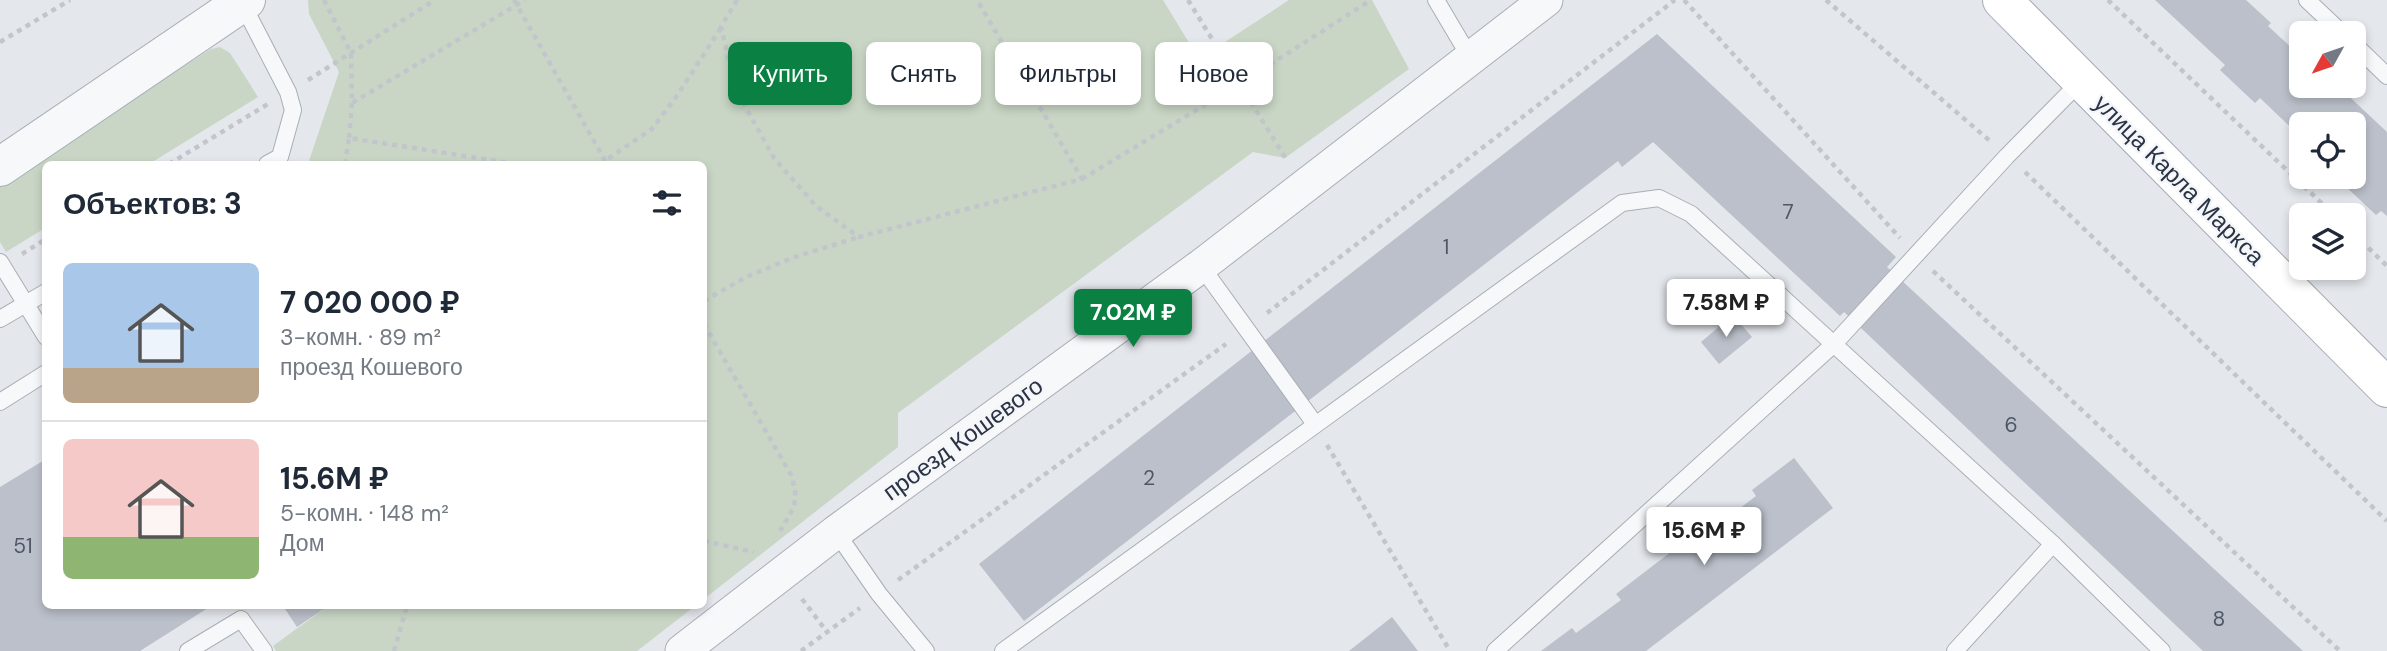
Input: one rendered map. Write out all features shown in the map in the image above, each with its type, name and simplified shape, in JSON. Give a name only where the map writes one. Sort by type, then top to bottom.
[{"type":"main road","name":"улица Карла Маркса","points":[[2002,0],[2387,388]]},
{"type":"street","name":"проезд Кошевого","points":[[682,651],[836,532],[1201,266],[1546,0]]},
{"type":"street","points":[[0,167],[244,1]]},
{"type":"lane","points":[[1436,0],[1471,59]]},
{"type":"lane","points":[[2307,0],[2329,21]]},
{"type":"lane","points":[[244,1],[288,92],[293,110],[275,161]]},
{"type":"lane","points":[[2366,56],[2387,76]]},
{"type":"lane","points":[[1495,651],[1834,344],[2007,156],[2081,81]]},
{"type":"lane","points":[[1003,651],[1622,203],[1659,198],[1691,214],[2053,544],[2162,651]]},
{"type":"lane","points":[[0,262],[42,330]]},
{"type":"lane","points":[[1201,266],[1315,424]]},
{"type":"lane","points":[[0,319],[42,294]]},
{"type":"lane","points":[[0,402],[42,376]]},
{"type":"lane","points":[[836,532],[878,594],[926,651]]},
{"type":"lane","points":[[1955,651],[2053,544]]},
{"type":"lane","points":[[188,651],[242,619],[264,651]]},
{"type":"path","points":[[0,42],[70,0]]},
{"type":"path","points":[[324,0],[351,53],[352,103],[345,161]]},
{"type":"path","points":[[174,161],[435,0]]},
{"type":"path","points":[[352,103],[515,3],[525,0]]},
{"type":"path","points":[[608,161],[652,129],[676,97],[737,0]]},
{"type":"path","points":[[977,0],[1082,179]]},
{"type":"path","points":[[1188,0],[1213,42]]},
{"type":"path","points":[[1273,63],[1371,0]]},
{"type":"path","points":[[1684,0],[1915,255],[2340,651]]},
{"type":"path","points":[[1826,0],[2007,156],[2387,521]]},
{"type":"path","points":[[2109,0],[2321,203]]},
{"type":"path","points":[[515,3],[602,161]]},
{"type":"path","points":[[721,27],[736,90],[774,158],[816,206],[859,237]]},
{"type":"path","points":[[707,299],[746,277],[780,263],[859,237],[1082,179],[1205,105]]},
{"type":"path","points":[[1251,105],[1303,186]]},
{"type":"path","points":[[349,138],[497,161]]},
{"type":"path","points":[[2366,246],[2387,266]]},
{"type":"path","points":[[707,329],[791,475],[797,492],[795,507],[780,531]]},
{"type":"path","points":[[1315,424],[1450,651]]},
{"type":"path","points":[[707,542],[766,555]]},
{"type":"path","points":[[394,651],[406,609]]},
{"type":"green space","points":[[308,0],[1163,0],[1189,42],[1155,42],[1155,105],[1273,105],[1273,42],[1225,42],[1289,0],[1372,0],[1409,69],[1285,158],[1253,152],[898,413],[898,447],[707,597],[707,161],[309,161],[339,72],[309,14]]},
{"type":"green space","points":[[220,47],[230,53],[258,97],[154,161],[42,161],[42,230],[6,252],[0,242],[0,184],[211,49]]},
{"type":"green space","points":[[324,609],[691,609],[637,651],[276,651],[273,646]]},
{"type":"building","points":[[2155,0],[2246,0],[2271,23],[2268,26],[2289,45],[2289,98],[2351,98],[2366,112],[2289,112],[2289,126],[2260,98],[2255,103],[2220,70],[2225,65]]},
{"type":"building","points":[[1657,34],[1896,257],[1887,267],[2303,651],[2203,651],[1844,312],[1840,316],[1653,142],[1622,167],[1618,161],[1024,621],[979,564]]},
{"type":"building","points":[[2366,112],[2387,132],[2387,216],[2381,211],[2376,215],[2348,189],[2366,189]]},
{"type":"building","points":[[1733,315],[1752,337],[1719,364],[1701,342]]},
{"type":"building","points":[[1794,458],[1833,508],[1646,651],[1541,651],[1572,628],[1576,633],[1621,600],[1616,594],[1706,525],[1710,531],[1756,496],[1752,490]]},
{"type":"building","points":[[42,461],[42,609],[206,609],[140,651],[0,651],[0,487]]},
{"type":"building","points":[[285,609],[324,609],[297,627]]},
{"type":"building","points":[[1392,617],[1418,651],[1349,651]]}]
